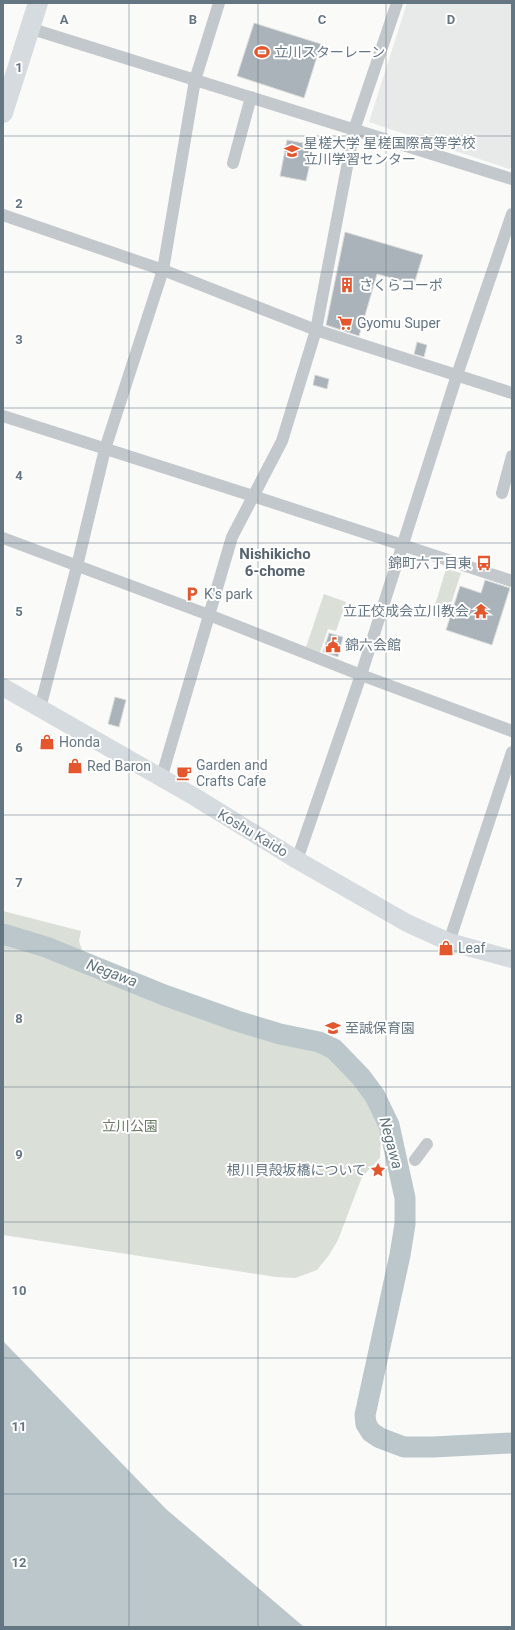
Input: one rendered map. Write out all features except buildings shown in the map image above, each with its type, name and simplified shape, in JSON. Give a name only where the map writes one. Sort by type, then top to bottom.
[{"type":"main road","points":[[3,113],[38,3]]},
{"type":"main road","name":"Koshu Kaido","points":[[3,687],[161,779],[195,797],[296,860],[407,923],[449,942],[512,959]]},
{"type":"street","points":[[40,708],[77,566],[105,449],[163,270],[195,80],[219,3]]},
{"type":"street","points":[[161,779],[174,738],[208,615],[232,538],[282,441],[316,330],[354,130],[397,3]]},
{"type":"street","points":[[30,28],[512,179]]},
{"type":"street","points":[[233,163],[251,98]]},
{"type":"street","points":[[296,860],[361,675],[457,375],[512,214]]},
{"type":"street","points":[[3,215],[163,270],[316,330],[512,393]]},
{"type":"street","points":[[3,416],[253,496],[512,582]]},
{"type":"street","points":[[502,493],[512,456]]},
{"type":"street","points":[[3,538],[512,731]]},
{"type":"street","points":[[449,942],[512,752]]},
{"type":"street","points":[[415,1160],[427,1144]]},
{"type":"shaded area","points":[[407,3],[512,3],[512,167],[509,169],[369,122]]},
{"type":"shaded area","points":[[3,1341],[166,1509],[304,1627],[3,1627]]},
{"type":"green space","points":[[446,569],[461,573],[446,619],[432,615]]},
{"type":"green space","points":[[324,594],[346,602],[336,631],[328,629],[320,652],[306,647]]},
{"type":"green space","name":"立川公園","points":[[3,911],[81,931],[79,941],[91,977],[226,1024],[313,1047],[340,1063],[360,1085],[373,1106],[381,1136],[380,1158],[362,1177],[338,1240],[329,1255],[317,1270],[295,1278],[276,1277],[3,1235]]},
{"type":"waterway","name":"Negawa","points":[[3,934],[46,947],[164,995],[237,1021],[280,1034],[319,1042],[334,1049],[361,1077],[375,1096],[389,1125],[405,1198],[405,1224],[400,1255],[365,1415],[366,1424],[371,1432],[380,1438],[404,1447],[512,1443]]},
{"type":"place","name":"立川スターレーン","points":[[262,52]]},
{"type":"place","name":"星槎大学 星槎国際高等学校 立川学習センター","points":[[292,151]]},
{"type":"place","name":"さくらコーポ","points":[[347,285]]},
{"type":"place","name":"Gyomu Super","points":[[345,323]]},
{"type":"place","name":"錦町六丁目東","points":[[484,563]]},
{"type":"place","name":"K's park","points":[[192,594]]},
{"type":"place","name":"立正佼成会立川教会","points":[[481,611]]},
{"type":"place","name":"錦六会館","points":[[333,645]]},
{"type":"place","name":"Honda","points":[[47,742]]},
{"type":"place","name":"Red Baron","points":[[75,766]]},
{"type":"place","name":"Garden and Crafts Cafe","points":[[184,773]]},
{"type":"place","name":"Leaf","points":[[446,948]]},
{"type":"place","name":"至誠保育園","points":[[333,1028]]},
{"type":"place","name":"根川貝殻坂橋について","points":[[378,1170]]},
{"type":"district","name":"Nishikicho 6-chome","points":[[275,562]]}]
